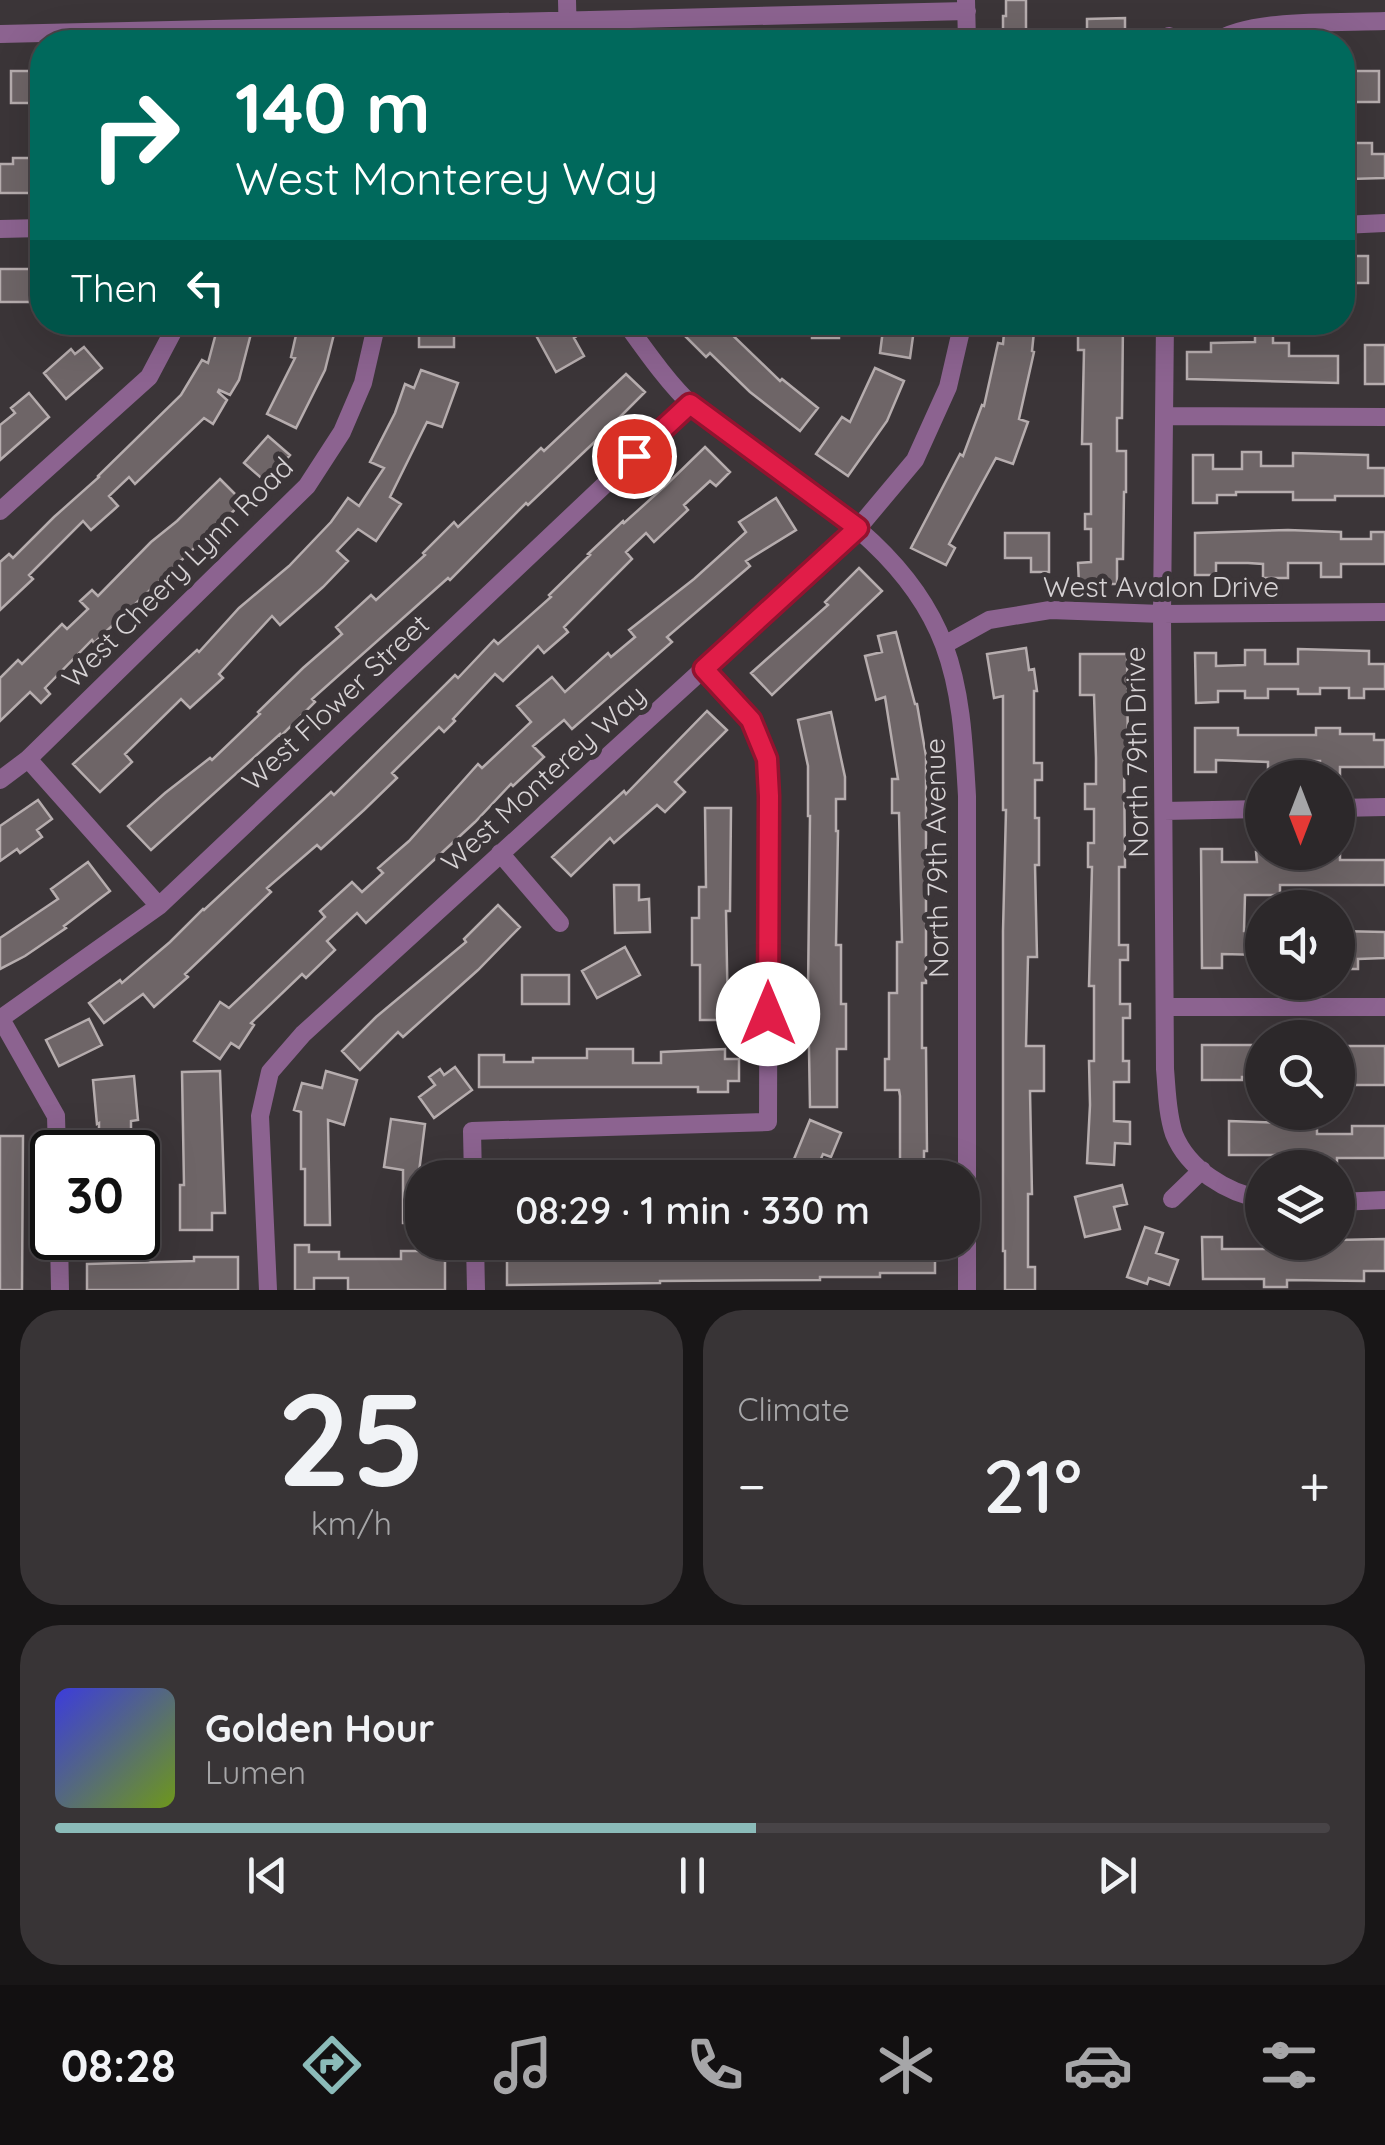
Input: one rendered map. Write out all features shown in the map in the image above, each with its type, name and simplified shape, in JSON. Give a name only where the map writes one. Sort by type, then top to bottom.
[{"type":"street","points":[[567,0],[567,30]]},
{"type":"street","points":[[189,30],[567,22],[966,5]]},
{"type":"street","points":[[1250,30],[1274,25],[1385,21]]},
{"type":"street","points":[[0,34],[30,33]]},
{"type":"street","points":[[1355,224],[1385,223]]},
{"type":"street","points":[[0,229],[30,228]]},
{"type":"street","points":[[0,511],[149,377],[171,335]]},
{"type":"street","name":"West Cheery Lynn Road","points":[[0,780],[28,759],[307,486],[342,432],[363,383],[375,335]]},
{"type":"street","name":"North 79th Avenue","points":[[635,335],[690,404],[858,528],[908,582],[944,645],[964,738],[966,796],[966,1290]]},
{"type":"street","name":"West Monterey Way","points":[[268,1290],[260,1116],[270,1072],[303,1034],[858,528],[915,460],[948,387],[960,335]]},
{"type":"street","name":"North 79th Drive","points":[[1165,335],[1162,614],[1168,1108],[1175,1137],[1202,1170]]},
{"type":"street","name":"West Flower Street","points":[[0,1019],[159,906],[690,404]]},
{"type":"street","points":[[1165,416],[1385,417]]},
{"type":"street","name":"West Avalon Drive","points":[[944,645],[990,620],[1050,610],[1162,614],[1385,612]]},
{"type":"street","points":[[473,1160],[472,1131],[768,1122],[767,759],[751,720],[704,669]]},
{"type":"street","points":[[28,759],[159,906]]},
{"type":"street","points":[[1355,808],[1385,808]]},
{"type":"street","points":[[1164,811],[1245,809]]},
{"type":"street","points":[[500,853],[560,923]]},
{"type":"street","points":[[1166,1006],[1385,1007]]},
{"type":"street","points":[[0,1019],[56,1116],[56,1130]]},
{"type":"street","points":[[1172,1199],[1202,1170],[1245,1196]]},
{"type":"street","points":[[1355,1201],[1385,1200]]},
{"type":"street","points":[[59,1260],[60,1290]]},
{"type":"street","points":[[475,1260],[476,1290]]},
{"type":"building","points":[[1006,0],[1026,0],[1026,30],[1003,30]]},
{"type":"building","points":[[1125,18],[1125,30],[1087,30],[1087,19]]},
{"type":"building","points":[[11,71],[30,71],[30,103],[11,103]]},
{"type":"building","points":[[1355,71],[1379,71],[1379,102],[1355,102]]},
{"type":"building","points":[[1355,143],[1372,143],[1372,154],[1385,154],[1385,178],[1355,179]]},
{"type":"building","points":[[13,158],[30,158],[30,193],[0,193],[0,164],[13,164]]},
{"type":"building","points":[[1355,256],[1368,256],[1368,283],[1355,283]]},
{"type":"building","points":[[0,269],[30,269],[30,302],[0,302]]},
{"type":"building","points":[[216,335],[251,335],[239,380],[230,395],[218,392],[227,400],[213,424],[204,418],[135,484],[129,477],[109,496],[118,506],[91,530],[83,521],[0,610],[0,562],[9,554],[13,558],[99,477],[181,395],[202,360],[208,363]]},
{"type":"building","points":[[296,335],[334,335],[325,370],[296,428],[267,414],[295,358],[291,357]]},
{"type":"building","points":[[419,335],[454,335],[454,347],[419,347]]},
{"type":"building","points":[[536,335],[578,335],[574,338],[584,356],[556,372]]},
{"type":"building","points":[[684,335],[732,335],[780,381],[818,408],[800,431],[750,392],[710,353],[706,357]]},
{"type":"building","points":[[812,335],[839,335],[839,338]]},
{"type":"building","points":[[882,335],[913,335],[910,358],[880,353]]},
{"type":"building","points":[[1004,335],[1034,335],[1034,352],[1019,419],[1028,422],[1013,464],[996,458],[949,544],[955,548],[946,565],[911,548],[960,454],[963,456],[984,406],[998,343],[1003,344]]},
{"type":"building","points":[[1078,335],[1123,335],[1122,418],[1117,418],[1117,451],[1126,451],[1126,492],[1123,559],[1117,559],[1117,584],[1079,584],[1078,563],[1091,562],[1091,529],[1085,529],[1085,514],[1091,514],[1091,444],[1082,444],[1084,350],[1078,350]]},
{"type":"building","points":[[1255,335],[1273,335],[1273,343],[1289,343],[1289,356],[1338,356],[1338,383],[1187,379],[1187,352],[1211,352],[1211,343],[1255,342]]},
{"type":"building","points":[[1365,345],[1385,345],[1385,384],[1365,384]]},
{"type":"building","points":[[84,347],[102,368],[66,399],[44,373],[71,349],[75,354]]},
{"type":"building","points":[[875,368],[904,381],[887,421],[848,476],[816,454],[842,417],[850,422]]},
{"type":"building","points":[[421,370],[458,383],[442,427],[427,422],[390,497],[401,504],[376,541],[358,529],[337,551],[348,561],[323,587],[280,625],[272,616],[219,674],[223,678],[190,708],[181,699],[125,754],[132,762],[100,792],[73,764],[289,566],[348,498],[359,506],[384,468],[370,462],[405,384],[414,388]]},
{"type":"building","points":[[626,374],[645,392],[450,580],[312,699],[315,702],[281,736],[151,850],[128,826],[165,793],[212,760],[342,634],[336,627],[371,595],[376,600],[454,522],[458,527]]},
{"type":"building","points":[[29,393],[49,417],[0,460],[0,425],[15,413],[11,408]]},
{"type":"building","points":[[268,436],[290,455],[266,482],[244,463]]},
{"type":"building","points":[[705,447],[730,472],[716,486],[710,481],[684,505],[688,510],[654,542],[646,533],[626,552],[632,559],[564,627],[568,632],[544,653],[538,646],[503,681],[495,674],[444,732],[439,727],[392,773],[397,778],[364,810],[321,849],[317,845],[267,888],[271,892],[154,1007],[143,994],[104,1023],[89,1003],[120,980],[122,983],[331,792],[334,795],[455,675],[458,678],[494,640],[498,644],[551,597],[588,554]]},
{"type":"building","points":[[1242,452],[1261,452],[1261,466],[1293,466],[1293,453],[1368,455],[1368,468],[1385,468],[1385,496],[1293,500],[1293,492],[1236,492],[1217,495],[1217,503],[1193,503],[1193,455],[1213,455],[1213,469],[1242,469]]},
{"type":"building","points":[[220,479],[243,502],[94,643],[92,640],[45,688],[50,694],[41,703],[30,692],[0,721],[0,678],[18,660],[22,664],[62,624],[67,629],[88,609],[80,601],[92,590],[98,596]]},
{"type":"building","points":[[776,498],[796,530],[746,561],[750,566],[667,637],[672,642],[572,729],[564,720],[533,746],[544,757],[366,923],[357,913],[327,941],[335,950],[306,978],[302,974],[251,1023],[254,1025],[239,1048],[231,1043],[220,1059],[194,1041],[220,1002],[229,1008],[325,917],[320,911],[352,882],[362,892],[383,873],[378,868],[409,841],[478,764],[482,768],[531,722],[517,706],[552,677],[565,692],[608,653],[611,657],[635,637],[629,630],[746,532],[739,522]]},
{"type":"building","points":[[1341,532],[1341,539],[1371,539],[1371,532],[1385,532],[1385,564],[1341,564],[1341,577],[1321,577],[1321,563],[1288,563],[1288,578],[1263,578],[1263,564],[1216,563],[1216,575],[1195,575],[1195,533]]},
{"type":"building","points":[[1005,533],[1049,533],[1049,572],[1031,572],[1031,558],[1005,558]]},
{"type":"building","points":[[859,568],[882,591],[772,695],[751,673],[828,605],[825,602]]},
{"type":"building","points":[[896,632],[917,704],[926,756],[924,1160],[900,1160],[899,1090],[885,1090],[889,993],[897,993],[897,942],[902,942],[899,813],[892,813],[892,779],[898,779],[885,697],[876,700],[865,656],[882,652],[878,636]]},
{"type":"building","points":[[1026,648],[1037,691],[1034,763],[1042,763],[1042,780],[1035,780],[1035,818],[1039,818],[1039,865],[1035,865],[1037,957],[1028,957],[1026,1046],[1044,1046],[1044,1091],[1030,1091],[1032,1194],[1028,1194],[1028,1267],[1035,1267],[1035,1290],[1005,1290],[1003,696],[994,698],[987,654]]},
{"type":"building","points":[[1298,649],[1369,651],[1369,664],[1385,664],[1385,689],[1364,689],[1364,698],[1349,698],[1349,688],[1320,688],[1320,694],[1268,689],[1268,698],[1245,698],[1245,691],[1218,691],[1218,702],[1196,703],[1195,653],[1216,653],[1216,666],[1245,665],[1245,650],[1265,650],[1265,664],[1298,664]]},
{"type":"building","points":[[1080,654],[1127,654],[1128,758],[1124,758],[1125,867],[1119,867],[1119,945],[1128,945],[1128,960],[1120,960],[1120,1004],[1130,1004],[1130,1018],[1123,1018],[1123,1061],[1129,1061],[1129,1082],[1114,1082],[1114,1121],[1130,1122],[1130,1144],[1115,1143],[1114,1165],[1087,1163],[1089,1061],[1094,1061],[1094,986],[1089,986],[1092,867],[1088,867],[1088,843],[1094,843],[1094,809],[1085,809],[1085,784],[1096,784],[1096,758],[1094,695],[1080,695]]},
{"type":"building","points":[[707,711],[727,730],[675,782],[685,792],[665,812],[657,805],[614,843],[610,838],[571,876],[552,857],[624,791],[626,794]]},
{"type":"building","points":[[831,712],[845,777],[845,799],[836,799],[836,945],[841,945],[846,1049],[837,1049],[837,1107],[810,1107],[810,816],[808,766],[798,720]]},
{"type":"building","points":[[1195,728],[1238,728],[1238,735],[1316,735],[1316,728],[1340,728],[1340,734],[1374,734],[1374,740],[1385,740],[1385,767],[1355,767],[1355,760],[1216,760],[1216,772],[1195,772]]},
{"type":"building","points":[[38,800],[52,819],[37,830],[42,837],[0,861],[0,826]]},
{"type":"building","points":[[705,808],[731,808],[730,911],[726,911],[728,1020],[700,1020],[700,965],[692,965],[692,918],[699,918],[699,887],[706,887]]},
{"type":"building","points":[[1201,849],[1222,849],[1222,862],[1245,862],[1245,870],[1355,870],[1355,860],[1385,860],[1385,885],[1280,885],[1280,890],[1245,890],[1245,955],[1222,954],[1222,968],[1202,968]]},
{"type":"building","points":[[88,862],[110,891],[66,928],[0,969],[0,938],[58,899],[51,889]]},
{"type":"building","points":[[614,885],[639,885],[639,900],[649,899],[650,932],[615,933]]},
{"type":"building","points":[[498,905],[520,927],[478,970],[403,1037],[398,1032],[360,1070],[342,1051],[376,1017],[466,942],[464,939]]},
{"type":"building","points":[[1355,931],[1385,932],[1385,958],[1358,959],[1358,969]]},
{"type":"building","points":[[625,947],[640,975],[597,998],[582,971]]},
{"type":"building","points":[[522,975],[569,975],[569,1004],[522,1004]]},
{"type":"building","points":[[89,1019],[102,1045],[59,1066],[46,1040]]},
{"type":"building","points":[[1202,1045],[1245,1045],[1242,1080],[1202,1080]]},
{"type":"building","points":[[1355,1046],[1385,1046],[1385,1085],[1355,1085]]},
{"type":"building","points":[[587,1049],[633,1049],[633,1063],[661,1063],[661,1052],[725,1049],[725,1059],[739,1059],[739,1081],[728,1081],[728,1092],[698,1092],[698,1087],[479,1087],[479,1055],[504,1055],[504,1062],[533,1062],[533,1058],[587,1058]]},
{"type":"building","points":[[455,1067],[472,1090],[434,1118],[419,1097],[435,1085],[429,1077],[440,1069],[444,1075]]},
{"type":"building","points":[[220,1071],[225,1213],[212,1213],[212,1230],[180,1230],[180,1185],[184,1185],[182,1072]]},
{"type":"building","points":[[326,1071],[357,1080],[344,1125],[328,1120],[330,1225],[305,1225],[301,1112],[294,1110],[302,1083],[322,1088]]},
{"type":"building","points":[[134,1076],[138,1120],[131,1121],[131,1130],[99,1130],[93,1080]]},
{"type":"building","points":[[391,1119],[425,1124],[420,1160],[405,1160],[405,1223],[403,1170],[384,1167]]},
{"type":"building","points":[[810,1120],[841,1133],[831,1157],[823,1154],[820,1160],[794,1160]]},
{"type":"building","points":[[1229,1121],[1245,1122],[1245,1130],[1317,1130],[1317,1134],[1352,1134],[1355,1126],[1385,1126],[1385,1158],[1355,1158],[1355,1150],[1245,1150],[1245,1155],[1229,1155]]},
{"type":"building","points":[[0,1136],[23,1136],[22,1290],[0,1290]]},
{"type":"building","points":[[1122,1185],[1127,1204],[1114,1207],[1120,1229],[1085,1237],[1075,1197]]},
{"type":"building","points":[[1145,1227],[1163,1233],[1156,1253],[1178,1260],[1169,1285],[1149,1278],[1147,1284],[1127,1277]]},
{"type":"building","points":[[1202,1237],[1222,1237],[1222,1249],[1245,1249],[1245,1260],[1355,1260],[1355,1240],[1385,1239],[1385,1271],[1364,1271],[1364,1281],[1287,1280],[1287,1287],[1264,1287],[1264,1279],[1203,1279]]},
{"type":"building","points":[[295,1245],[309,1245],[309,1252],[339,1252],[339,1259],[401,1259],[401,1251],[405,1251],[405,1260],[445,1260],[445,1290],[348,1290],[348,1278],[314,1278],[314,1290],[295,1290]]},
{"type":"building","points":[[194,1257],[238,1257],[238,1290],[87,1290],[87,1264],[194,1261]]},
{"type":"building","points":[[507,1260],[935,1260],[935,1273],[880,1273],[880,1277],[507,1285]]},
{"type":"route","points":[[634,456],[690,404],[858,528],[704,669],[751,720],[767,759],[768,1014]]}]
